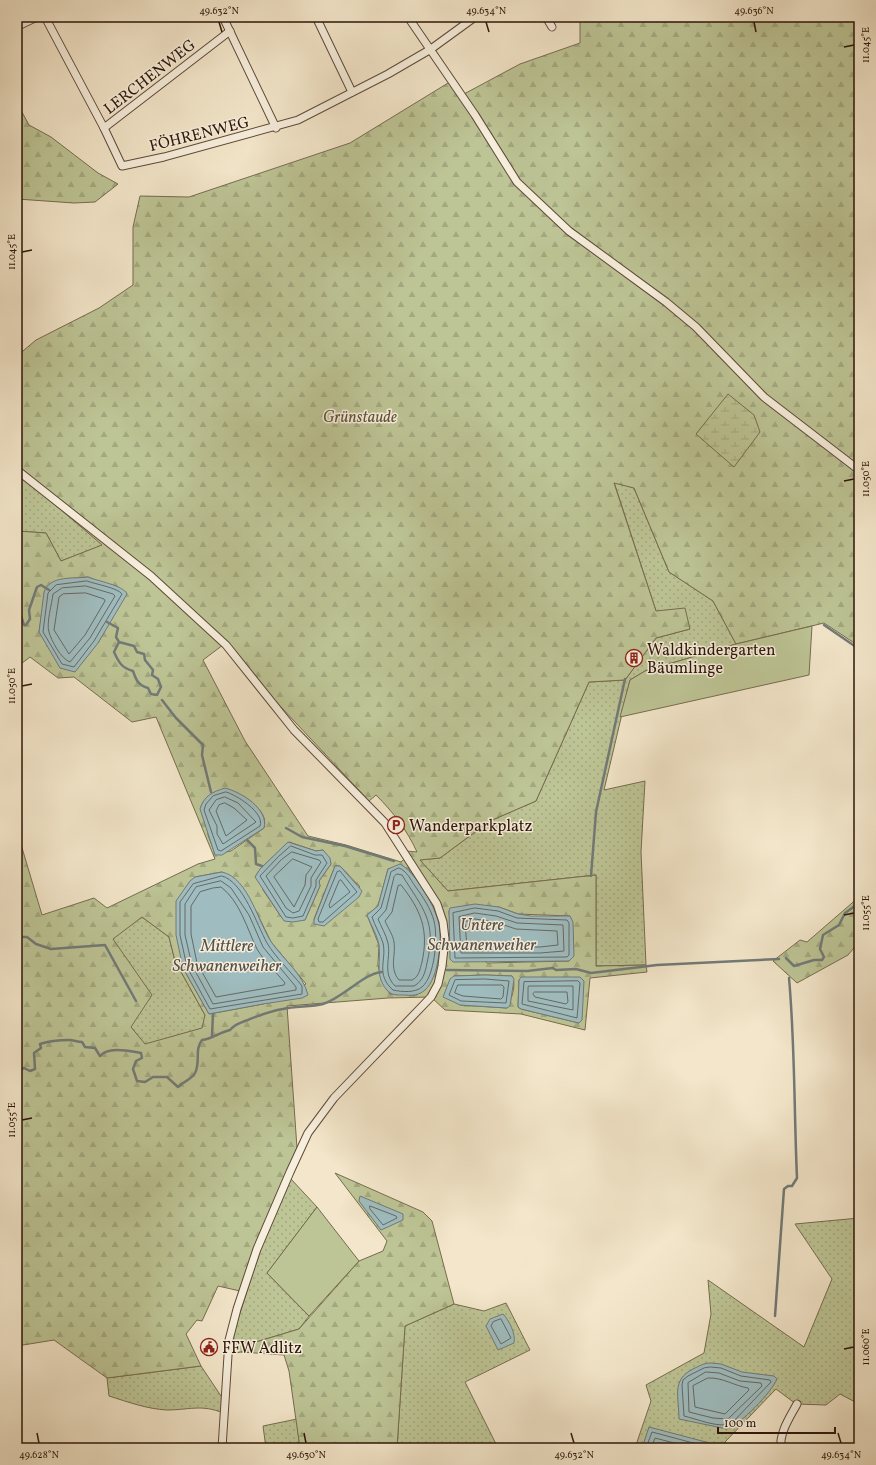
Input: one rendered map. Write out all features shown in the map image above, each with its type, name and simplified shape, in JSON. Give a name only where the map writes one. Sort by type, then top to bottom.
[{"type":"street","points":[[18,25],[37,17]]},
{"type":"street","name":"FÖHRENWEG","points":[[45,17],[104,128],[122,166],[276,128],[298,120],[388,74],[431,49],[475,17]]},
{"type":"street","points":[[223,17],[276,128]]},
{"type":"street","points":[[316,17],[352,92]]},
{"type":"street","points":[[408,17],[475,115],[517,182],[569,231],[666,302],[696,327],[764,397],[859,470]]},
{"type":"street","points":[[546,17],[552,28]]},
{"type":"street","name":"LERCHENWEG","points":[[104,128],[230,31]]},
{"type":"street","points":[[17,470],[151,576],[226,645],[294,730],[385,823],[437,904],[443,922],[445,939],[442,966],[438,984],[431,997],[334,1098],[308,1133],[257,1249],[237,1309],[229,1340],[222,1448]]},
{"type":"street","points":[[781,1448],[780,1443],[785,1427],[797,1404]]},
{"type":"green space","name":"Grünstaude","points":[[580,17],[859,17],[859,646],[824,623],[736,644],[713,601],[669,572],[634,488],[614,483],[656,611],[685,608],[690,629],[656,638],[625,680],[589,682],[536,801],[490,821],[440,858],[420,860],[448,891],[596,875],[596,966],[646,965],[647,972],[590,978],[585,1030],[521,1014],[445,1010],[431,997],[388,998],[287,1006],[297,1148],[255,1248],[240,1291],[218,1286],[202,1321],[197,1320],[186,1334],[201,1366],[107,1378],[54,1340],[17,1346],[17,831],[42,915],[94,898],[107,908],[198,864],[215,859],[156,717],[132,722],[74,677],[58,678],[30,657],[17,667],[17,531],[46,533],[61,561],[102,545],[17,472],[17,356],[36,340],[99,308],[133,285],[133,227],[140,196],[189,197],[350,143],[453,80],[464,94],[520,64],[580,43]],"holes":[[[88,577],[103,583],[117,586],[109,623],[98,643],[39,632],[46,588],[51,584],[66,579]],[[223,645],[369,801],[376,795],[382,801],[404,829],[417,852],[406,851],[408,855],[401,862],[346,845],[308,836],[245,741],[203,660]],[[243,796],[259,809],[264,818],[264,828],[231,851],[215,854],[208,835],[208,829]],[[289,842],[316,851],[323,850],[331,864],[319,881],[320,886],[305,920],[282,918],[263,890],[260,869]],[[335,866],[340,866],[360,887],[315,924],[314,919]],[[408,868],[438,921],[440,930],[440,948],[435,968],[417,995],[390,994],[381,980],[378,964],[379,945],[367,915],[378,906],[388,869]],[[222,872],[256,911],[271,942],[306,984],[263,1004],[209,1014],[183,968],[195,877]],[[499,907],[518,914],[570,916],[569,961],[487,963],[451,930],[449,911]],[[142,917],[169,937],[175,961],[205,1015],[202,1028],[145,1044],[131,1027],[152,995],[113,939]],[[454,976],[512,976],[514,988],[507,1008],[460,1005]],[[519,980],[579,1023],[518,1007]]]},
{"type":"green space","points":[[17,103],[29,125],[51,137],[98,173],[118,184],[95,202],[74,203],[17,199]]},
{"type":"green space","points":[[728,394],[754,415],[760,432],[734,467],[696,434]]},
{"type":"green space","points":[[17,472],[103,545],[61,561],[46,533],[17,531]]},
{"type":"green space","points":[[614,482],[634,488],[669,572],[713,601],[736,644],[645,671],[630,680],[604,790],[645,781],[641,852],[646,965],[596,966],[596,875],[448,891],[419,860],[440,858],[490,821],[536,801],[589,682],[625,680],[656,638],[690,629],[656,611]]},
{"type":"green space","points":[[812,626],[809,675],[620,717],[630,680],[645,671],[736,644]]},
{"type":"green space","points":[[859,897],[859,942],[848,955],[797,983],[773,961],[800,940],[807,942]]},
{"type":"green space","points":[[142,917],[169,937],[175,961],[205,1015],[203,1028],[145,1045],[131,1027],[113,938]]},
{"type":"green space","points":[[335,1173],[423,1212],[432,1221],[454,1304],[405,1326],[397,1448],[300,1448],[289,1371],[284,1355],[241,1352],[256,1342],[299,1329],[359,1261],[383,1251],[387,1241]]},
{"type":"green space","points":[[291,1179],[317,1207],[267,1273],[309,1316],[299,1329],[256,1342],[241,1352],[230,1354],[232,1338],[260,1250]]},
{"type":"green space","points":[[317,1207],[359,1261],[309,1316],[267,1273]]},
{"type":"green space","points":[[859,1218],[859,1404],[840,1394],[826,1405],[796,1404],[776,1389],[725,1442],[727,1448],[635,1448],[651,1401],[646,1385],[704,1353],[711,1314],[708,1280],[804,1347],[832,1279],[795,1224]]},
{"type":"green space","points":[[506,1303],[530,1350],[465,1382],[498,1448],[397,1448],[405,1326],[454,1304],[484,1311]]},
{"type":"green space","points":[[201,1366],[223,1399],[223,1413],[202,1408],[167,1410],[152,1408],[109,1396],[107,1378]]},
{"type":"green space","points":[[297,1419],[300,1448],[266,1448],[263,1426]]},
{"type":"water","points":[[88,577],[120,588],[127,594],[98,643],[75,672],[60,668],[39,632],[44,592],[51,583],[57,580]]},
{"type":"water","points":[[225,788],[246,797],[258,808],[262,814],[264,828],[222,855],[215,855],[200,809],[209,795]]},
{"type":"water","name":"Mittlere Schwanenweiher","points":[[288,842],[316,851],[323,850],[330,858],[331,864],[319,881],[320,886],[305,920],[293,922],[284,921],[255,877],[260,869]]},
{"type":"water","points":[[400,864],[412,874],[428,897],[436,913],[440,936],[439,957],[434,976],[425,990],[413,995],[392,994],[383,984],[379,973],[378,942],[367,915],[378,906],[388,869]]},
{"type":"water","name":"Mittlere Schwanenweiher","points":[[335,866],[340,866],[362,891],[359,897],[324,926],[314,924],[314,920]]},
{"type":"water","name":"Mittlere Schwanenweiher","points":[[222,872],[231,876],[246,892],[272,943],[298,974],[306,987],[308,995],[302,998],[209,1014],[183,968],[176,935],[176,901],[190,881],[195,877]]},
{"type":"water","name":"Untere Schwanenweiher","points":[[475,904],[499,907],[518,914],[531,916],[570,916],[573,922],[574,956],[569,961],[453,962],[450,959],[450,908]]},
{"type":"water","name":"Untere Schwanenweiher","points":[[454,976],[512,976],[514,979],[510,1006],[507,1008],[460,1005],[443,997],[450,979]]},
{"type":"water","name":"Untere Schwanenweiher","points":[[521,977],[580,977],[584,981],[582,1020],[579,1023],[518,1007],[519,980]]},
{"type":"water","points":[[360,1196],[403,1214],[403,1220],[381,1230],[359,1201]]},
{"type":"water","points":[[503,1314],[512,1327],[514,1343],[498,1350],[486,1326],[490,1319]]},
{"type":"water","points":[[704,1364],[721,1364],[742,1372],[774,1376],[777,1379],[769,1392],[747,1415],[727,1429],[679,1419],[678,1390],[682,1378],[686,1373],[693,1369]]},
{"type":"water","points":[[649,1427],[721,1446],[721,1448],[642,1448]]},
{"type":"waterway","points":[[17,608],[19,609],[24,625],[26,625],[30,619],[29,610],[37,587],[41,585],[49,590]]},
{"type":"waterway","points":[[107,622],[118,628],[116,637],[119,642],[134,646],[137,652],[144,654],[145,660],[153,670],[152,675],[158,679],[161,687],[157,695],[151,694],[148,688],[138,682],[133,671],[123,667],[119,662],[114,652],[119,642]]},
{"type":"waterway","points":[[824,625],[859,649]]},
{"type":"waterway","points":[[591,876],[596,812],[625,679]]},
{"type":"waterway","points":[[162,700],[176,718],[203,745],[202,755],[211,792]]},
{"type":"waterway","points":[[286,828],[302,837],[345,846],[394,861]]},
{"type":"waterway","points":[[247,840],[255,848],[256,864],[262,866]]},
{"type":"waterway","points":[[786,958],[794,966],[814,960],[822,960],[824,957],[820,949],[823,935],[839,925],[845,913],[859,903]]},
{"type":"waterway","points":[[19,937],[27,937],[36,944],[51,949],[105,945],[136,1001]]},
{"type":"waterway","points":[[447,970],[527,971],[553,968],[556,970],[576,969],[591,973],[657,965],[779,959]]},
{"type":"waterway","points":[[17,1071],[24,1068],[30,1071],[35,1069],[34,1053],[41,1048],[40,1044],[71,1040],[82,1042],[85,1047],[95,1048],[100,1056],[113,1050],[125,1050],[141,1053],[142,1058],[136,1061],[133,1069],[137,1081],[145,1082],[153,1077],[167,1077],[178,1087],[195,1073],[198,1065],[198,1048],[202,1040],[230,1030],[237,1024],[268,1012],[288,1008],[314,1006],[331,1001],[375,973],[382,972]]},
{"type":"waterway","points":[[775,1316],[784,1189],[788,1186],[792,1186],[797,1178],[789,978]]},
{"type":"waterway","points":[[212,1036],[213,1014]]},
{"type":"place","name":"Waldkindergarten Bäumlinge","points":[[634,658]]},
{"type":"place","name":"Wanderparkplatz","points":[[396,825]]},
{"type":"place","name":"FFW Adlitz","points":[[209,1347]]}]
